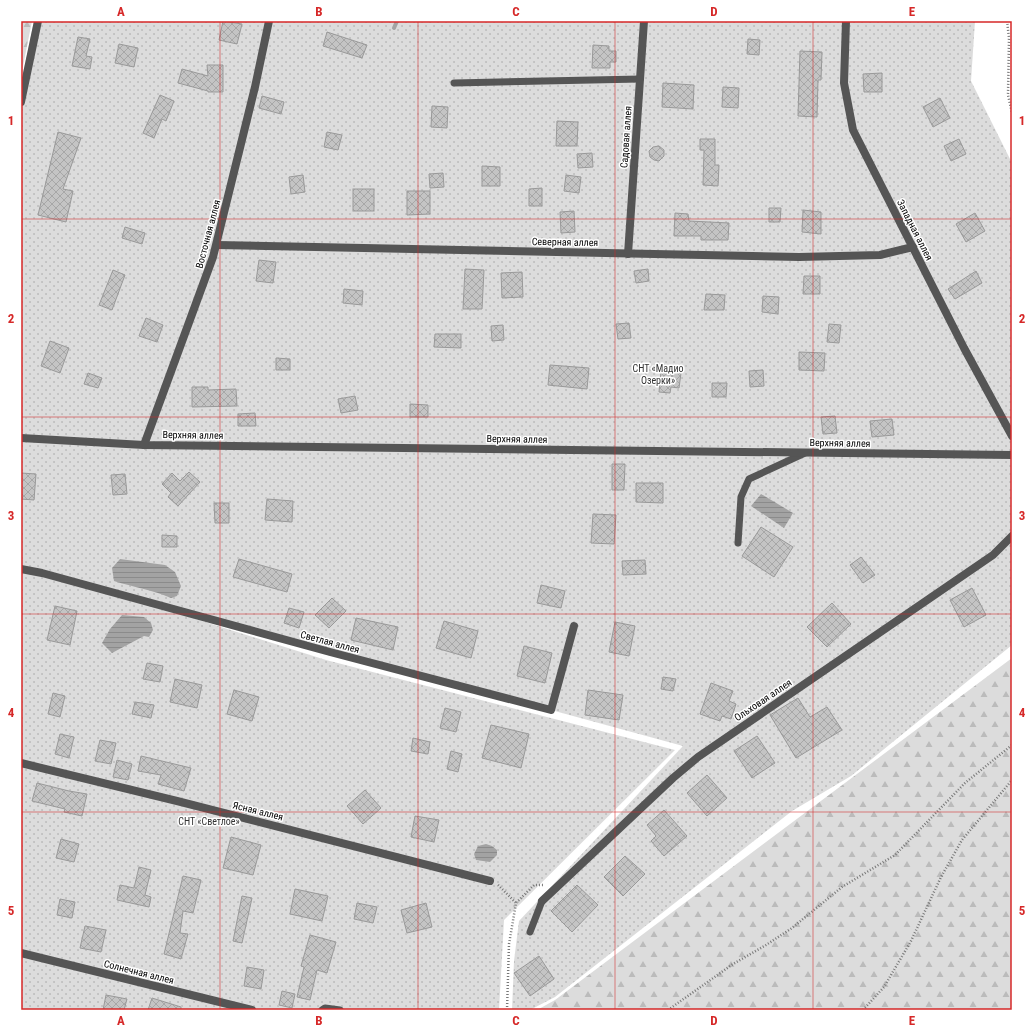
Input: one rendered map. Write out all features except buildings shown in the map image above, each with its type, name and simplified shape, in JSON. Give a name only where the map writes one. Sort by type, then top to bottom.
[{"type":"street","points":[[21,102],[38,21]]},
{"type":"street","name":"Восточная аллея","points":[[144,445],[211,265],[255,87],[269,21]]},
{"type":"street","name":"Садовая аллея","points":[[628,254],[644,21]]},
{"type":"street","name":"Западная аллея","points":[[846,21],[844,83],[853,130],[964,348],[1012,436]]},
{"type":"street","name":"Северная аллея","points":[[216,245],[799,257],[880,255],[913,247]]},
{"type":"street","name":"Верхняя аллея","points":[[21,438],[144,445],[1012,454]]},
{"type":"street","name":"Ольховая аллея","points":[[542,901],[673,778],[698,757],[993,555],[1012,536]]},
{"type":"street","name":"Светлая аллея","points":[[21,569],[42,573],[330,652],[551,710],[574,626]]},
{"type":"street","name":"Ясная аллея","points":[[21,763],[185,803],[490,881]]},
{"type":"street","name":"Солнечная аллея","points":[[21,953],[252,1010]]},
{"type":"lane","points":[[454,82],[640,79]]},
{"type":"lane","points":[[738,544],[741,497],[749,479],[806,452]]},
{"type":"lane","points":[[530,932],[542,901]]},
{"type":"lane","points":[[322,1010],[325,1008],[340,1010]]},
{"type":"path","points":[[1007,21],[1011,38],[1008,95],[1012,113]]},
{"type":"path","points":[[668,1010],[733,964],[792,928],[842,887],[895,856],[965,783],[1012,745]]},
{"type":"path","points":[[863,1010],[884,987],[911,941],[941,877],[962,840],[1012,780]]},
{"type":"path","points":[[490,881],[498,884],[516,903]]},
{"type":"path","points":[[507,1010],[510,944],[516,903],[534,885]]},
{"type":"green space","points":[[21,21],[32,21],[21,76]]},
{"type":"green space","name":"СНТ «Мадио Озерки»","points":[[34,21],[975,21],[971,81],[1012,163],[1012,645],[851,776],[792,811],[555,997],[530,1010],[512,1010],[514,961],[519,921],[683,746],[56,575],[326,660],[675,750],[504,920],[499,1010],[21,1010],[21,83]]},
{"type":"green space","points":[[1012,658],[1012,1010],[537,1010],[555,1000]]},
{"type":"shaded area","points":[[761,494],[793,513],[784,528],[751,506]]},
{"type":"shaded area","points":[[120,559],[165,565],[175,572],[181,586],[177,596],[171,598],[114,581],[112,568]]},
{"type":"shaded area","points":[[122,615],[144,617],[151,623],[153,630],[149,637],[144,636],[112,653],[102,643],[110,629]]},
{"type":"shaded area","points":[[486,844],[497,850],[497,855],[490,862],[476,860],[474,854],[478,846]]},
{"type":"waterway","points":[[394,28],[397,21]]},
{"type":"park label","name":"СНТ «Светлое»","points":[[209,821]]}]
